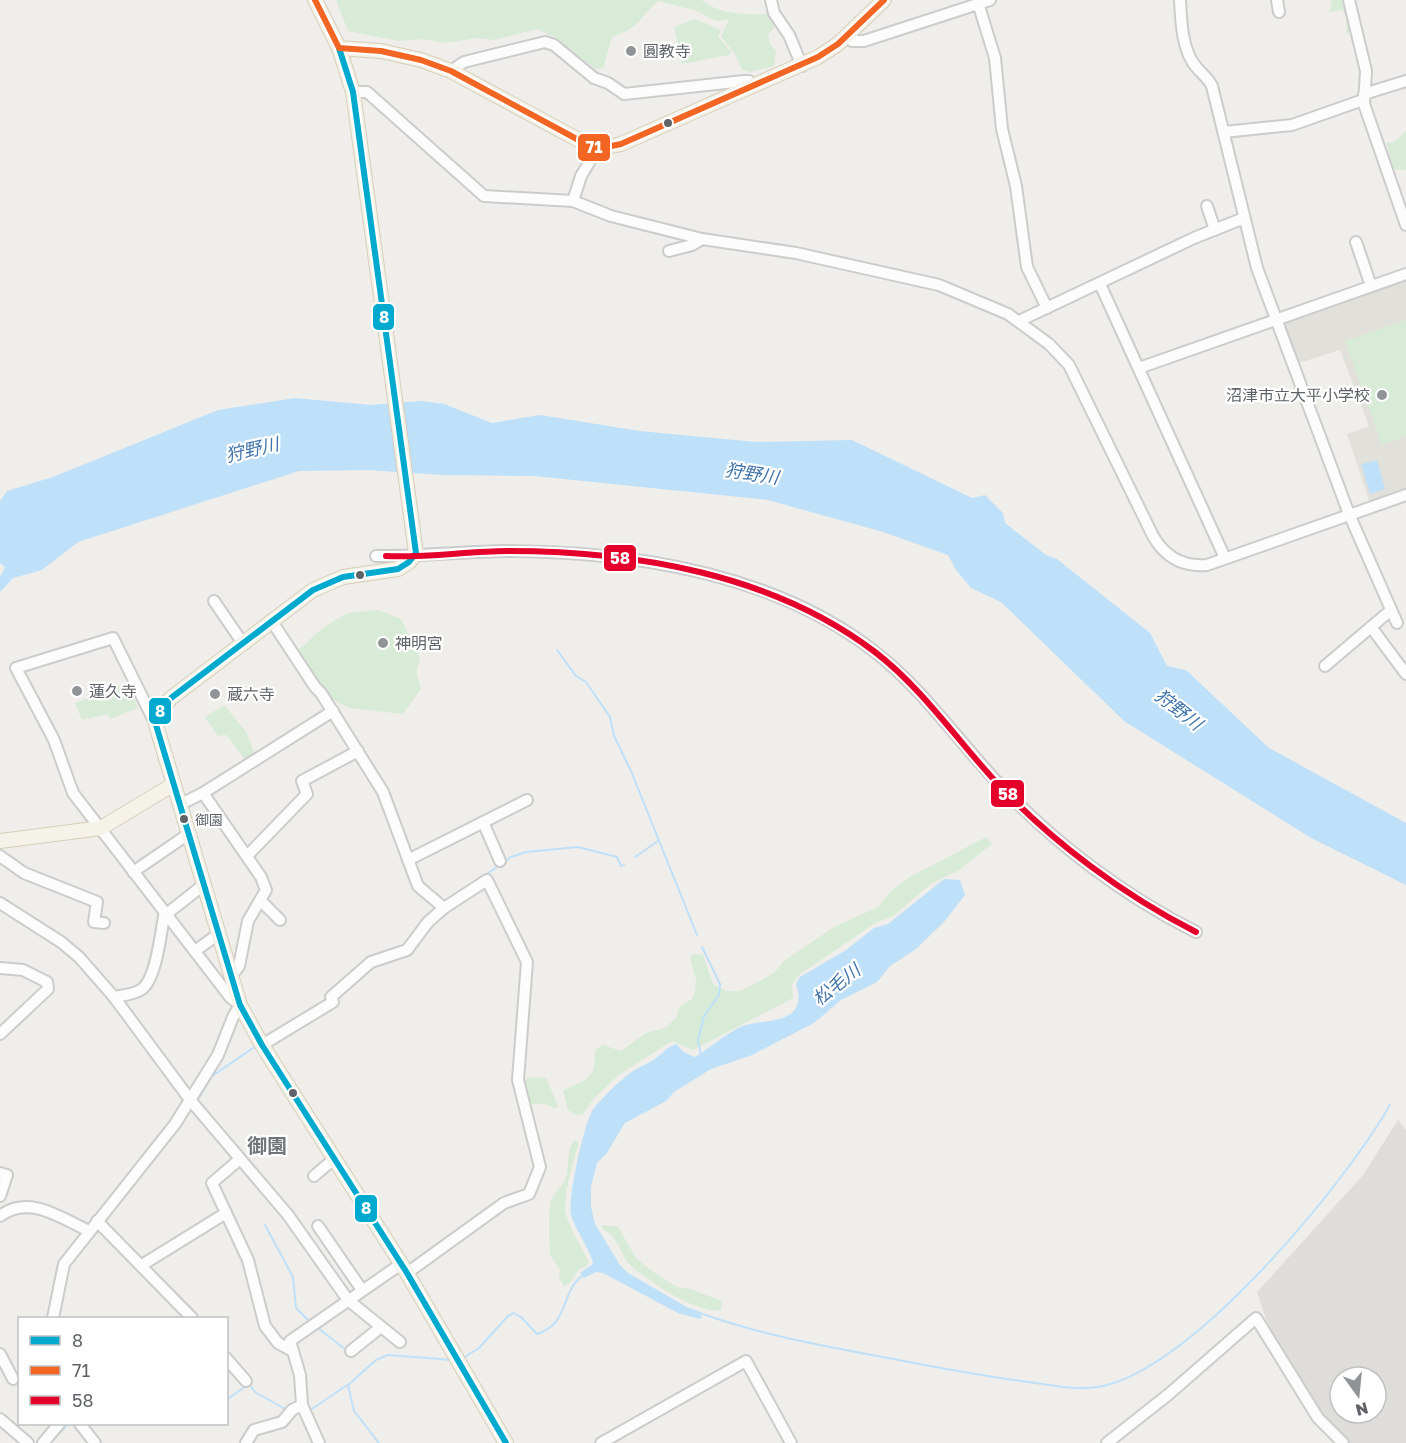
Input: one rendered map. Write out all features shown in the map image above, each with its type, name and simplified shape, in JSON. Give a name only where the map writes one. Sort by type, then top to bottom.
[{"type":"main road","points":[[315,0],[339,48],[353,92],[415,553],[398,569],[328,582],[242,642],[171,698],[159,712],[156,725],[202,886],[240,1005],[262,1045],[404,1269],[506,1443]]},
{"type":"main road","points":[[339,48],[408,56],[451,71],[597,149],[621,144],[753,85],[802,66],[828,51],[884,0]]},
{"type":"main road","points":[[0,841],[101,828],[174,784]]},
{"type":"street","points":[[771,0],[774,13],[789,35],[802,66]]},
{"type":"street","points":[[847,35],[852,41],[864,41],[955,5],[990,0]]},
{"type":"street","points":[[1180,0],[1184,38],[1197,68],[1206,75],[1212,86],[1244,218],[1275,319],[1349,514],[1397,624]]},
{"type":"street","points":[[1277,0],[1279,12]]},
{"type":"street","points":[[1349,0],[1366,71],[1363,97],[1406,225]]},
{"type":"street","points":[[978,3],[995,58],[1002,129],[1016,186],[1027,267],[1047,308]]},
{"type":"street","points":[[451,71],[464,62],[545,42],[554,45],[594,78],[608,83],[624,94],[744,81],[749,81],[753,85]]},
{"type":"street","points":[[1224,132],[1292,125],[1406,81]]},
{"type":"street","points":[[353,92],[367,92],[484,196],[573,201],[611,216],[702,238],[796,253],[939,285],[987,304],[1019,321],[1061,355],[1076,375],[1125,482],[1159,546],[1173,558],[1190,566],[1207,565],[1406,495]]},
{"type":"street","points":[[573,201],[581,176],[597,149]]},
{"type":"street","points":[[1207,206],[1215,230]]},
{"type":"street","points":[[1019,321],[1244,218]]},
{"type":"street","points":[[669,251],[692,245],[702,238]]},
{"type":"street","points":[[1356,242],[1371,286]]},
{"type":"street","points":[[1139,368],[1406,274]]},
{"type":"street","points":[[1100,284],[1226,558]]},
{"type":"street","points":[[376,556],[463,551],[512,551],[558,553],[655,563],[732,581],[790,602],[876,652],[914,688],[1032,819],[1117,886],[1196,932]]},
{"type":"street","points":[[214,601],[242,642]]},
{"type":"street","points":[[1325,666],[1391,610]]},
{"type":"street","points":[[272,620],[333,711],[383,792],[418,886],[444,908]]},
{"type":"street","points":[[1371,627],[1406,674]]},
{"type":"street","points":[[53,1317],[64,1264],[89,1231],[100,1223],[191,1101],[218,1055],[232,1017],[240,1005],[165,914],[72,793],[54,740],[16,668],[113,638],[156,725]]},
{"type":"street","points":[[179,806],[333,711]]},
{"type":"street","points":[[247,856],[307,794],[302,781],[358,751]]},
{"type":"street","points":[[203,793],[247,856],[264,884],[266,895],[248,921],[239,966],[230,978]]},
{"type":"street","points":[[408,860],[527,800]]},
{"type":"street","points":[[483,822],[500,861]]},
{"type":"street","points":[[133,872],[187,835]]},
{"type":"street","points":[[0,856],[24,873],[97,902],[94,922],[104,923]]},
{"type":"street","points":[[262,1045],[333,1002],[332,997],[370,962],[407,950],[428,922],[444,908],[487,880],[525,956],[525,1005],[518,1080],[540,1172],[529,1194],[504,1203],[404,1269],[362,1290],[290,1341],[300,1375],[302,1405],[319,1443]]},
{"type":"street","points":[[114,997],[138,991],[147,985],[161,938],[165,914],[202,886]]},
{"type":"street","points":[[261,901],[280,920]]},
{"type":"street","points":[[0,903],[73,951],[114,997],[191,1101],[288,1215],[348,1300],[400,1342]]},
{"type":"street","points":[[195,951],[217,934]]},
{"type":"street","points":[[0,968],[36,974],[46,982],[48,989],[0,1034]]},
{"type":"street","points":[[240,1159],[212,1181],[250,1266],[265,1326],[278,1343],[293,1351]]},
{"type":"street","points":[[314,1176],[334,1159]]},
{"type":"street","points":[[0,1173],[7,1175],[0,1196]]},
{"type":"street","points":[[1,1211],[27,1205],[43,1209],[89,1231]]},
{"type":"street","points":[[142,1264],[226,1213]]},
{"type":"street","points":[[100,1223],[191,1317]]},
{"type":"street","points":[[318,1226],[362,1290]]},
{"type":"street","points":[[1107,1443],[1169,1394],[1253,1319],[1259,1320],[1285,1368],[1318,1418],[1343,1443]]},
{"type":"street","points":[[351,1351],[381,1327]]},
{"type":"street","points":[[0,1354],[13,1379]]},
{"type":"street","points":[[228,1360],[246,1381]]},
{"type":"street","points":[[601,1443],[746,1361],[790,1443]]},
{"type":"street","points":[[246,1443],[254,1430],[282,1422],[292,1410],[302,1405]]},
{"type":"street","points":[[0,1419],[27,1443]]},
{"type":"street","points":[[43,1443],[58,1425]]},
{"type":"street","points":[[81,1425],[95,1443]]},
{"type":"shaded area","name":"沼津市立大平小学校","points":[[1406,276],[1406,491],[1370,503],[1347,434],[1369,426],[1340,350],[1296,364],[1280,321]]},
{"type":"shaded area","points":[[1398,1120],[1406,1130],[1406,1443],[1347,1443],[1347,1440],[1332,1425],[1388,1425],[1388,1365],[1328,1365],[1328,1421],[1289,1365],[1267,1322],[1257,1292],[1363,1175]]},
{"type":"green space","points":[[336,0],[702,0],[725,11],[771,14],[774,28],[768,35],[770,44],[776,51],[774,66],[750,72],[742,70],[735,54],[721,36],[729,20],[716,21],[697,11],[659,1],[635,26],[612,37],[603,68],[595,69],[558,39],[537,29],[494,40],[478,38],[445,43],[424,39],[399,41],[348,31]]},
{"type":"green space","points":[[1330,0],[1347,0],[1354,35],[1346,33],[1346,16],[1342,10],[1329,12],[1332,4]]},
{"type":"green space","points":[[695,19],[721,30],[718,36],[731,52],[729,55],[682,64],[674,27]]},
{"type":"green space","points":[[1406,131],[1406,170],[1393,169],[1386,143],[1394,142]]},
{"type":"green space","points":[[1406,320],[1406,436],[1382,445],[1345,341]]},
{"type":"green space","points":[[378,610],[401,619],[420,658],[416,672],[421,689],[403,714],[349,708],[321,693],[297,651],[323,628],[347,613]]},
{"type":"green space","points":[[128,683],[138,708],[110,719],[108,714],[82,720],[75,703]]},
{"type":"green space","points":[[224,705],[246,732],[255,754],[245,760],[227,735],[218,736],[205,717]]},
{"type":"green space","points":[[986,837],[992,844],[959,870],[932,883],[893,916],[875,923],[799,975],[792,984],[793,998],[693,1050],[672,1041],[620,1074],[594,1098],[583,1114],[576,1115],[568,1110],[563,1091],[592,1073],[595,1050],[603,1045],[621,1051],[646,1033],[665,1028],[676,1018],[680,1006],[692,999],[696,979],[690,959],[693,954],[703,955],[713,984],[726,991],[740,991],[775,972],[784,961],[834,927],[878,907],[890,892],[908,878]]},
{"type":"green space","points":[[546,1078],[558,1106],[555,1108],[545,1104],[527,1104],[522,1084],[526,1079]]},
{"type":"green space","points":[[576,1140],[579,1143],[568,1184],[565,1209],[571,1227],[589,1261],[586,1267],[580,1268],[570,1283],[564,1286],[559,1277],[560,1269],[550,1253],[550,1208],[552,1198],[566,1178],[569,1151]]},
{"type":"green space","points":[[601,1226],[618,1227],[636,1258],[653,1272],[677,1287],[690,1289],[722,1301],[721,1310],[712,1310],[687,1302],[649,1280],[631,1266],[614,1239],[603,1229]]},
{"type":"water","name":"狩野川","points":[[295,398],[371,405],[422,401],[444,404],[492,423],[540,415],[640,431],[756,442],[852,440],[972,498],[985,495],[1003,513],[1005,523],[1046,555],[1057,559],[1150,633],[1167,666],[1186,670],[1269,748],[1406,823],[1406,885],[1311,838],[1124,721],[1001,602],[971,588],[956,570],[948,555],[883,532],[768,500],[534,476],[442,475],[368,470],[299,471],[78,542],[42,570],[13,578],[0,592],[0,577],[5,567],[0,563],[0,501],[7,491],[53,477],[218,410]]},
{"type":"water","points":[[1377,460],[1385,489],[1370,494],[1361,464]]},
{"type":"water","name":"松毛川","points":[[944,879],[960,880],[965,895],[944,922],[916,949],[890,966],[877,982],[841,1000],[814,1023],[752,1055],[711,1069],[674,1092],[666,1101],[625,1123],[606,1154],[597,1163],[591,1187],[591,1207],[595,1224],[620,1265],[628,1273],[702,1316],[700,1319],[678,1313],[603,1273],[596,1272],[584,1278],[580,1273],[593,1264],[571,1215],[570,1207],[586,1127],[594,1108],[602,1099],[630,1073],[673,1045],[676,1044],[685,1053],[695,1057],[738,1028],[790,1014],[796,1008],[798,998],[796,984],[800,977],[846,950],[874,928],[888,924]]},
{"type":"waterway","points":[[557,650],[576,676],[586,682],[610,717],[614,736],[631,771],[697,935]]},
{"type":"waterway","points":[[635,857],[658,841]]},
{"type":"waterway","points":[[484,876],[511,857],[526,852],[578,847],[617,857],[621,866],[624,865]]},
{"type":"waterway","points":[[454,896],[474,882]]},
{"type":"waterway","points":[[701,1055],[698,1041],[704,1016],[719,995],[720,984],[702,947]]},
{"type":"waterway","points":[[196,1103],[212,1076],[256,1046]]},
{"type":"waterway","points":[[689,1309],[785,1338],[935,1367],[1062,1387],[1103,1386],[1140,1372],[1180,1345],[1222,1310],[1303,1224],[1339,1180],[1390,1105]]},
{"type":"waterway","points":[[182,1122],[193,1107]]},
{"type":"waterway","points":[[265,1225],[293,1277],[296,1308],[311,1323]]},
{"type":"waterway","points":[[463,1358],[479,1348],[508,1316],[514,1313],[537,1334],[548,1329],[555,1323],[570,1291],[582,1276]]},
{"type":"waterway","points":[[318,1328],[346,1350]]},
{"type":"waterway","points":[[379,1443],[354,1411],[348,1385],[376,1360],[388,1355],[452,1360]]},
{"type":"waterway","points":[[228,1399],[249,1384],[255,1392],[287,1410]]},
{"type":"waterway","points":[[309,1411],[347,1385]]},
{"type":"waterway","points":[[50,1443],[67,1425]]},
{"type":"transit line","name":"71","points":[[315,0],[339,48],[381,51],[421,60],[451,71],[597,149],[621,144],[818,57],[838,44],[884,0]]},
{"type":"transit line","name":"8","points":[[339,48],[353,92],[416,553],[409,562],[398,569],[343,577],[313,590],[171,698],[159,712],[156,725],[240,1005],[262,1045],[407,1273],[506,1443]]},
{"type":"transit line","name":"58","points":[[386,556],[508,551],[604,556],[653,562],[701,572],[792,603],[835,625],[892,666],[924,698],[1018,805],[1065,847],[1116,885],[1196,932]]},
{"type":"place","name":"圓教寺","points":[[631,51]]},
{"type":"place","name":"沼津市立大平小学校","points":[[1382,395]]},
{"type":"place","name":"神明宮","points":[[383,643]]},
{"type":"place","name":"蓮久寺","points":[[77,691]]},
{"type":"place","name":"蔵六寺","points":[[215,694]]},
{"type":"place","name":"御園","points":[[184,819]]},
{"type":"district","name":"御園","points":[[267,1145]]}]
